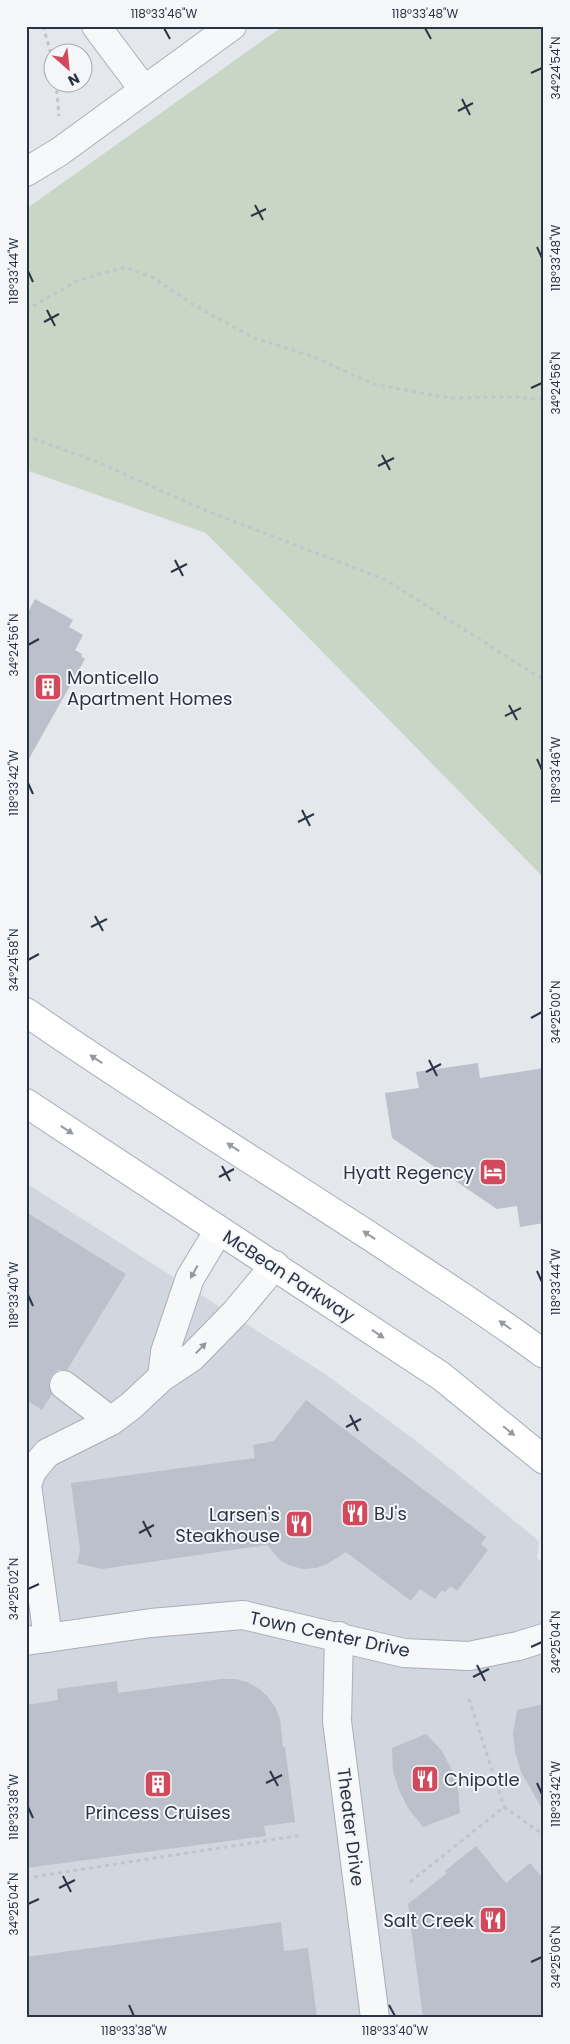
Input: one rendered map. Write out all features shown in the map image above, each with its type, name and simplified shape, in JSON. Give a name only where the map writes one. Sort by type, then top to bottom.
[{"type":"main road","points":[[26,1012],[78,1048],[290,1183],[483,1310],[544,1354]]},
{"type":"main road","name":"McBean Parkway","points":[[26,1103],[218,1230],[275,1265],[441,1376],[544,1460]]},
{"type":"street","points":[[96,26],[144,90]]},
{"type":"street","points":[[26,172],[59,152],[232,26]]},
{"type":"street","points":[[162,1377],[165,1352],[190,1278],[218,1230]]},
{"type":"street","points":[[37,1639],[27,1485],[32,1471],[47,1454],[111,1421],[131,1406],[162,1377],[192,1357],[235,1313],[275,1265]]},
{"type":"street","points":[[64,1385],[111,1421]]},
{"type":"street","name":"Town Center Drive","points":[[37,1639],[151,1624],[243,1615],[339,1636],[404,1653],[469,1656],[518,1646],[544,1638]]},
{"type":"street","name":"Theater Drive","points":[[339,1636],[337,1721],[375,2018]]},
{"type":"path","points":[[43,26],[48,42]]},
{"type":"path","points":[[57,92],[59,116]]},
{"type":"path","points":[[26,117],[29,123]]},
{"type":"path","points":[[26,310],[79,280],[124,267],[154,278],[192,304],[254,338],[312,356],[373,384],[449,398],[544,400]]},
{"type":"path","points":[[26,436],[95,461],[202,509],[386,580],[544,680]]},
{"type":"path","points":[[469,1699],[504,1807],[544,1835]]},
{"type":"path","points":[[410,1882],[504,1807]]},
{"type":"path","points":[[26,1878],[303,1835]]},
{"type":"shaded area","points":[[26,1183],[325,1374],[419,1443],[539,1541],[537,1558],[544,1564],[544,2018],[26,2018]]},
{"type":"green space","points":[[283,26],[544,26],[544,878],[206,533],[26,470],[26,209]]},
{"type":"building","name":"Monticello Apartment Homes","points":[[35,599],[73,620],[69,627],[83,635],[75,650],[82,654],[81,656],[85,659],[26,764],[26,616]]},
{"type":"building","name":"Hyatt Regency","points":[[478,1063],[480,1078],[544,1068],[544,1223],[520,1227],[517,1206],[497,1209],[392,1138],[385,1093],[419,1088],[416,1072]]},
{"type":"building","points":[[26,1212],[126,1274],[67,1370],[58,1370],[51,1376],[49,1383],[52,1394],[42,1410],[26,1400]]},
{"type":"building","points":[[306,1400],[486,1537],[481,1544],[488,1550],[457,1591],[451,1586],[445,1592],[442,1590],[435,1599],[420,1589],[411,1601],[346,1552],[327,1564],[316,1568],[303,1569],[288,1565],[280,1560],[267,1545],[102,1569],[77,1563],[80,1550],[71,1483],[255,1458],[253,1445],[274,1441]]},
{"type":"building","name":"Princess Cruises","points":[[221,1679],[235,1679],[247,1682],[258,1688],[275,1707],[280,1719],[283,1747],[285,1747],[295,1822],[264,1826],[266,1836],[26,1868],[26,1705],[58,1700],[57,1689],[117,1681],[118,1693]]},
{"type":"building","points":[[544,1704],[544,1812],[521,1772],[515,1752],[513,1733],[517,1710]]},
{"type":"building","name":"Chipotle","points":[[426,1734],[442,1751],[451,1768],[458,1788],[460,1813],[423,1827],[408,1808],[399,1790],[393,1771],[392,1748]]},
{"type":"building","points":[[476,1846],[506,1883],[530,1863],[544,1880],[544,2018],[423,2018],[408,1904],[447,1873],[445,1871]]},
{"type":"building","points":[[281,1922],[284,1951],[308,1948],[317,2018],[26,2018],[26,1957]]},
{"type":"place","name":"Monticello Apartment Homes","points":[[48,687]]},
{"type":"place","name":"Hyatt Regency","points":[[493,1172]]},
{"type":"place","name":"BJ's","points":[[355,1513]]},
{"type":"place","name":"Larsen's Steakhouse","points":[[299,1524]]},
{"type":"place","name":"Chipotle","points":[[425,1779]]},
{"type":"place","name":"Princess Cruises","points":[[158,1784]]},
{"type":"place","name":"Salt Creek","points":[[493,1920]]}]
